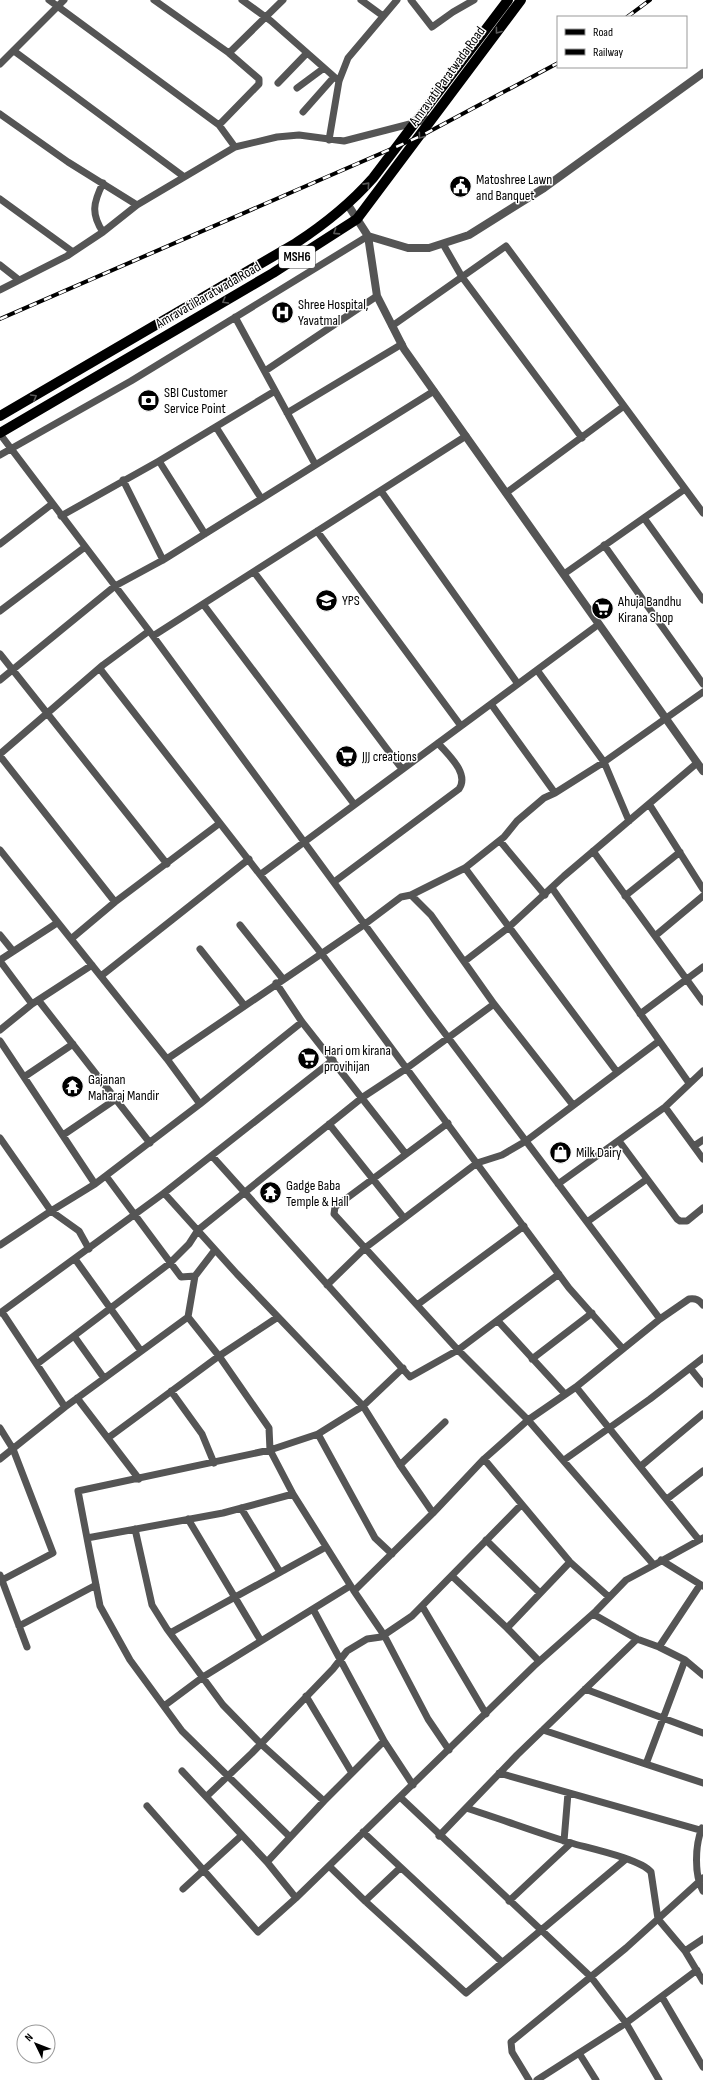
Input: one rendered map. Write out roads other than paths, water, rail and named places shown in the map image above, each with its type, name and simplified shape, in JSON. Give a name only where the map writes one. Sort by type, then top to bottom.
[{"type":"main road","name":"Amravati Paratwada Road","points":[[0,416],[296,243],[348,205],[373,178],[508,0]]},
{"type":"main road","name":"Amravati Paratwada Road","points":[[0,433],[273,273],[357,219],[521,0]]},
{"type":"street","points":[[49,0],[220,125],[234,147]]},
{"type":"street","points":[[0,64],[64,0]]},
{"type":"street","points":[[154,0],[229,53],[251,71],[260,82],[220,125]]},
{"type":"street","points":[[242,0],[267,18],[337,79]]},
{"type":"street","points":[[229,53],[267,18],[283,0]]},
{"type":"street","points":[[361,0],[384,16]]},
{"type":"street","points":[[303,112],[337,79],[348,58],[397,0]]},
{"type":"street","points":[[411,0],[432,27],[452,12],[474,0]]},
{"type":"street","points":[[14,51],[183,176]]},
{"type":"street","points":[[278,83],[307,53]]},
{"type":"street","points":[[297,88],[324,68]]},
{"type":"street","points":[[0,455],[132,381],[368,236],[408,248],[429,248],[469,235],[544,188],[703,73]]},
{"type":"street","points":[[329,140],[337,79]]},
{"type":"street","points":[[0,114],[68,162],[137,205]]},
{"type":"street","points":[[0,290],[73,252],[103,232],[137,205],[183,176],[234,147],[277,137],[299,135],[344,141],[356,139],[401,125],[433,118]]},
{"type":"street","points":[[103,183],[96,198],[94,213],[103,232]]},
{"type":"street","points":[[0,199],[73,252]]},
{"type":"street","points":[[348,205],[368,236],[377,296],[402,344],[703,771]]},
{"type":"street","points":[[443,244],[462,277],[582,438]]},
{"type":"street","points":[[392,326],[506,246],[703,513]]},
{"type":"street","points":[[0,265],[20,280]]},
{"type":"street","points":[[265,372],[377,296]]},
{"type":"street","points":[[235,317],[315,464]]},
{"type":"street","points":[[287,413],[402,344]]},
{"type":"street","points":[[61,516],[122,480],[160,461],[275,391]]},
{"type":"street","points":[[0,680],[13,671],[115,586],[163,560],[434,391]]},
{"type":"street","points":[[506,493],[624,406]]},
{"type":"street","points":[[216,427],[261,498]]},
{"type":"street","points":[[0,433],[10,449],[151,633],[447,1036],[660,1319]]},
{"type":"street","points":[[115,902],[0,755],[100,669],[151,633],[203,604],[466,436]]},
{"type":"street","points":[[160,461],[205,534]]},
{"type":"street","points":[[122,480],[163,560]]},
{"type":"street","points":[[564,574],[685,489]]},
{"type":"street","points":[[381,491],[518,684]]},
{"type":"street","points":[[0,544],[52,504]]},
{"type":"street","points":[[644,518],[703,600]]},
{"type":"street","points":[[317,531],[461,726]]},
{"type":"street","points":[[604,545],[703,684]]},
{"type":"street","points":[[0,611],[85,547]]},
{"type":"street","points":[[254,572],[402,769]]},
{"type":"street","points":[[203,604],[354,804]]},
{"type":"street","points":[[261,874],[599,624]]},
{"type":"street","points":[[0,654],[167,864]]},
{"type":"street","points":[[100,669],[321,953],[559,1274],[623,1349]]},
{"type":"street","points":[[537,670],[604,762],[630,821]]},
{"type":"street","points":[[167,1059],[279,981],[365,924],[401,897],[411,895],[465,868],[500,841],[532,808],[544,798],[555,793],[604,762],[703,692]]},
{"type":"street","points":[[491,704],[555,793]]},
{"type":"street","points":[[334,882],[459,789],[462,785],[462,776],[438,743]]},
{"type":"street","points":[[465,961],[509,927],[592,851],[630,821],[697,763]]},
{"type":"street","points":[[650,804],[703,889]]},
{"type":"street","points":[[71,939],[115,902],[220,823]]},
{"type":"street","points":[[500,841],[545,895]]},
{"type":"street","points":[[0,850],[167,1059],[200,1104]]},
{"type":"street","points":[[592,851],[703,1002]]},
{"type":"street","points":[[626,896],[680,852]]},
{"type":"street","points":[[101,976],[249,859]]},
{"type":"street","points":[[465,868],[617,1072]]},
{"type":"street","points":[[552,888],[689,1084]]},
{"type":"street","points":[[411,895],[431,915],[494,1004],[573,1105]]},
{"type":"street","points":[[655,936],[703,896]]},
{"type":"street","points":[[57,923],[0,960],[73,1044],[150,1142]]},
{"type":"street","points":[[240,925],[279,981],[302,1022],[406,1153]]},
{"type":"street","points":[[0,935],[13,951]]},
{"type":"street","points":[[200,949],[244,1005]]},
{"type":"street","points":[[0,1030],[36,1003],[92,965]]},
{"type":"street","points":[[640,1014],[703,967]]},
{"type":"street","points":[[37,1364],[170,1263],[189,1244],[198,1230],[328,1124],[363,1097],[407,1068],[447,1036],[494,1004]]},
{"type":"street","points":[[0,1245],[106,1176],[200,1104],[302,1022]]},
{"type":"street","points":[[0,1041],[95,1184]]},
{"type":"street","points":[[327,1285],[365,1248],[477,1163],[502,1155],[526,1141],[659,1041]]},
{"type":"street","points":[[24,1077],[73,1044]]},
{"type":"street","points":[[65,1407],[1,1312],[136,1215],[333,1060]]},
{"type":"street","points":[[558,1184],[665,1107],[703,1071]]},
{"type":"street","points":[[63,1135],[116,1099]]},
{"type":"street","points":[[665,1107],[703,1158]]},
{"type":"street","points":[[448,1123],[372,1178],[335,1207],[333,1210],[334,1214],[458,1350],[528,1420],[654,1564]]},
{"type":"street","points":[[328,1124],[404,1218]]},
{"type":"street","points":[[694,1146],[703,1140]]},
{"type":"street","points":[[619,1141],[680,1221],[686,1221],[703,1208]]},
{"type":"street","points":[[1,1142],[51,1211],[79,1231],[89,1249]]},
{"type":"street","points":[[212,1156],[410,1377],[458,1350],[559,1274]]},
{"type":"street","points":[[106,1176],[181,1277],[195,1276]]},
{"type":"street","points":[[587,1222],[647,1179]]},
{"type":"street","points":[[164,1193],[215,1250],[363,1406],[400,1465],[433,1513]]},
{"type":"street","points":[[417,1306],[524,1226]]},
{"type":"street","points":[[0,1459],[65,1407],[188,1317],[195,1276],[215,1250]]},
{"type":"street","points":[[75,1259],[141,1351]]},
{"type":"street","points":[[164,1706],[203,1677],[312,1609],[352,1588],[392,1554],[484,1459],[528,1420],[576,1387],[660,1319],[689,1299],[700,1301],[703,1305]]},
{"type":"street","points":[[532,1359],[592,1313]]},
{"type":"street","points":[[188,1317],[219,1356],[269,1428],[270,1450],[293,1494],[352,1588],[384,1635],[428,1719],[449,1750]]},
{"type":"street","points":[[108,1438],[219,1356],[278,1317]]},
{"type":"street","points":[[498,1321],[565,1394]]},
{"type":"street","points":[[74,1336],[104,1378]]},
{"type":"street","points":[[564,1460],[703,1358]]},
{"type":"street","points":[[290,1838],[182,1731],[127,1653],[100,1606],[78,1491],[270,1450],[318,1434],[363,1406],[403,1368]]},
{"type":"street","points":[[690,1368],[703,1384]]},
{"type":"street","points":[[147,1806],[258,1932],[296,1898],[539,1661],[593,1614],[626,1580],[701,1539],[576,1387]]},
{"type":"street","points":[[171,1391],[202,1434],[214,1462]]},
{"type":"street","points":[[77,1398],[139,1478]]},
{"type":"street","points":[[640,1466],[703,1414]]},
{"type":"street","points":[[400,1465],[445,1422]]},
{"type":"street","points":[[0,1428],[13,1449],[53,1553],[1,1577],[27,1647]]},
{"type":"street","points":[[318,1434],[375,1538],[392,1554]]},
{"type":"street","points":[[484,1459],[570,1562],[609,1597]]},
{"type":"street","points":[[667,1499],[703,1471]]},
{"type":"street","points":[[87,1538],[241,1508],[293,1494]]},
{"type":"street","points":[[206,1796],[261,1744],[348,1651],[368,1639],[384,1635],[412,1616],[521,1505]]},
{"type":"street","points":[[241,1508],[280,1572]]},
{"type":"street","points":[[188,1519],[261,1641]]},
{"type":"street","points":[[135,1529],[152,1605],[170,1633],[223,1705],[261,1744],[324,1801]]},
{"type":"street","points":[[486,1540],[540,1593]]},
{"type":"street","points":[[170,1633],[326,1547]]},
{"type":"street","points":[[659,1648],[701,1585],[661,1560]]},
{"type":"street","points":[[507,1628],[570,1562]]},
{"type":"street","points":[[452,1576],[507,1628],[539,1661]]},
{"type":"street","points":[[19,1626],[96,1585]]},
{"type":"street","points":[[422,1606],[486,1714]]},
{"type":"street","points":[[312,1609],[384,1742],[413,1785]]},
{"type":"street","points":[[593,1614],[637,1639],[685,1660],[703,1675]]},
{"type":"street","points":[[439,1836],[499,1773],[637,1639]]},
{"type":"street","points":[[646,1764],[685,1660]]},
{"type":"street","points":[[585,1689],[703,1733]]},
{"type":"street","points":[[306,1696],[352,1773]]},
{"type":"street","points":[[543,1730],[703,1783]]},
{"type":"street","points":[[267,1862],[324,1801],[384,1742]]},
{"type":"street","points":[[182,1771],[267,1862],[296,1898]]},
{"type":"street","points":[[499,1773],[702,1830],[697,1856],[703,1891]]},
{"type":"street","points":[[508,1901],[567,1842],[568,1793]]},
{"type":"street","points":[[400,1797],[439,1836],[591,1977],[626,2024],[658,2080]]},
{"type":"street","points":[[466,1808],[567,1842],[626,1859],[647,1868],[651,1872],[658,1919],[685,1951],[703,1981]]},
{"type":"street","points":[[363,1832],[502,1962]]},
{"type":"street","points":[[183,1889],[242,1835]]},
{"type":"street","points":[[329,1866],[463,1992],[468,1992],[626,1859]]},
{"type":"street","points":[[365,1901],[400,1868]]},
{"type":"street","points":[[529,2080],[512,2052],[511,2042],[591,1977],[701,1881]]},
{"type":"street","points":[[685,1951],[703,1939]]},
{"type":"street","points":[[537,2080],[626,2024],[697,1970]]},
{"type":"street","points":[[662,1997],[703,2067]]},
{"type":"street","points":[[579,2053],[596,2080]]},
{"type":"railway","points":[[628,16],[650,0]]},
{"type":"railway","points":[[0,319],[421,136],[557,64]]},
{"type":"place","name":"Matoshree Lawn and Banquet","points":[[460,187]]},
{"type":"place","name":"Shree Hospital, Yavatmal","points":[[282,312]]},
{"type":"place","name":"SBI Customer Service Point","points":[[148,400]]},
{"type":"place","name":"YPS","points":[[327,600]]},
{"type":"place","name":"Ahuja Bandhu Kirana Shop","points":[[603,609]]},
{"type":"place","name":"JJJ creations","points":[[347,756]]},
{"type":"place","name":"Hari om kirana provihijan","points":[[308,1058]]},
{"type":"place","name":"Gajanan Maharaj Mandir","points":[[72,1087]]},
{"type":"place","name":"Milk Dairy","points":[[561,1152]]},
{"type":"place","name":"Gadge Baba Temple & Hall","points":[[270,1193]]}]
